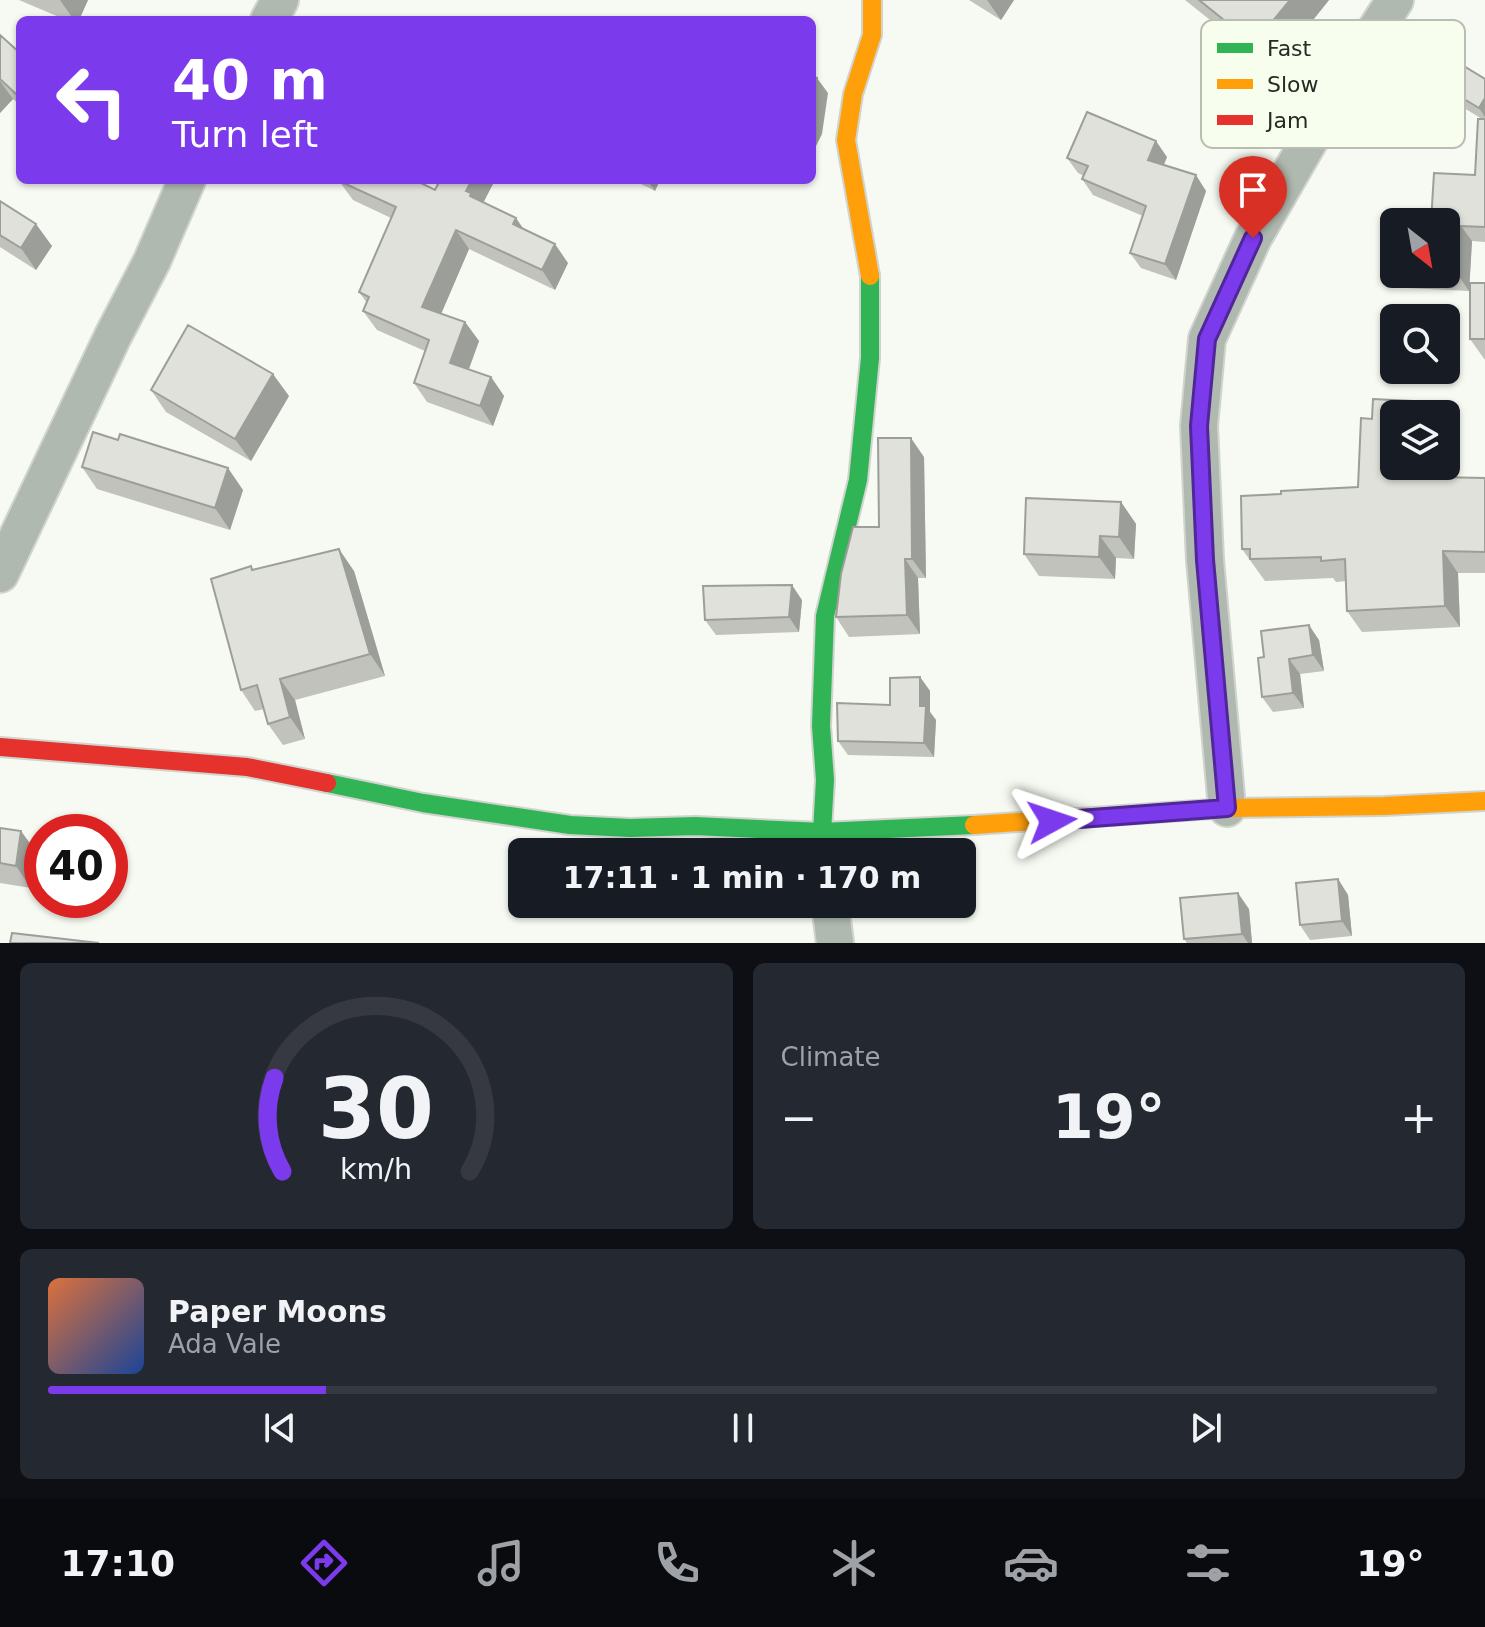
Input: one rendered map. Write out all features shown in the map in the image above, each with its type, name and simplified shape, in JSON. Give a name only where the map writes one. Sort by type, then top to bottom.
[{"type":"street","points":[[823,838],[825,780],[821,726],[825,616],[858,480],[870,358],[870,271],[846,140],[853,94],[872,35],[872,0]]},
{"type":"street","points":[[1382,20],[1395,0]]},
{"type":"street","points":[[1227,808],[1205,560],[1199,441],[1207,339],[1253,238],[1305,148]]},
{"type":"street","points":[[0,574],[152,261],[185,184]]},
{"type":"street","points":[[0,747],[247,767],[423,803],[570,825],[630,828],[695,826],[822,832],[1025,823],[1227,808],[1485,801]]},
{"type":"street","points":[[832,918],[835,943]]},
{"type":"building","points":[[1199,0],[1290,0],[1274,20],[1224,20]]},
{"type":"building","points":[[0,35],[16,49],[16,94],[0,79]]},
{"type":"building","points":[[1465,67],[1485,79],[1485,98],[1479,108],[1465,100]]},
{"type":"building","points":[[1087,112],[1156,141],[1148,160],[1196,175],[1165,264],[1130,253],[1146,206],[1082,179],[1088,166],[1067,158]]},
{"type":"building","points":[[1478,119],[1485,119],[1485,227],[1461,226],[1460,251],[1460,208],[1432,208],[1434,173],[1475,175]]},
{"type":"building","points":[[346,184],[423,184],[435,190],[438,184],[470,184],[466,191],[471,193],[470,196],[516,218],[513,224],[555,244],[542,270],[456,230],[422,307],[465,322],[450,363],[491,377],[480,406],[414,383],[429,340],[363,311],[369,297],[359,292],[396,207]]},
{"type":"building","points":[[0,201],[36,224],[21,248],[0,235]]},
{"type":"building","points":[[1470,283],[1485,283],[1485,339],[1470,339]]},
{"type":"building","points":[[188,325],[273,374],[235,439],[151,390]]},
{"type":"building","points":[[1373,399],[1393,400],[1380,400],[1380,480],[1485,478],[1485,552],[1443,551],[1445,606],[1347,611],[1345,559],[1250,559],[1250,549],[1242,549],[1241,496],[1358,487],[1361,418],[1372,419]]},
{"type":"building","points":[[93,432],[118,440],[120,434],[228,468],[215,508],[82,467]]},
{"type":"building","points":[[878,438],[911,438],[912,559],[905,559],[907,615],[836,617],[841,574],[853,527],[879,527]]},
{"type":"building","points":[[1026,498],[1121,502],[1119,537],[1100,536],[1099,557],[1024,554]]},
{"type":"building","points":[[339,549],[370,654],[280,679],[290,717],[268,724],[257,685],[241,690],[211,579],[251,566],[252,570]]},
{"type":"building","points":[[792,585],[789,617],[705,620],[703,586]]},
{"type":"building","points":[[1309,625],[1313,655],[1289,659],[1293,693],[1262,697],[1258,658],[1264,657],[1261,631]]},
{"type":"building","points":[[920,677],[920,706],[926,706],[924,743],[838,741],[837,703],[890,705],[890,678]]},
{"type":"building","points":[[0,828],[21,831],[16,866],[0,863]]},
{"type":"building","points":[[1338,879],[1342,921],[1300,925],[1296,883]]},
{"type":"building","points":[[1238,893],[1242,934],[1184,939],[1180,898]]},
{"type":"building","points":[[12,933],[99,943],[10,943]]},
{"type":"traffic: fast","points":[[823,838],[825,780],[821,726],[825,616],[858,480],[870,358],[870,276]]},
{"type":"traffic: fast","points":[[327,783],[423,803],[570,825],[630,828],[695,826],[822,832],[974,825]]},
{"type":"traffic: slow","points":[[870,276],[846,140],[853,94],[872,35],[872,0]]},
{"type":"traffic: slow","points":[[974,825],[1227,808],[1485,801]]},
{"type":"traffic: jam","points":[[0,747],[247,767],[327,783]]},
{"type":"route","points":[[1052,821],[1227,808],[1205,560],[1199,426],[1207,339],[1253,238]]}]
